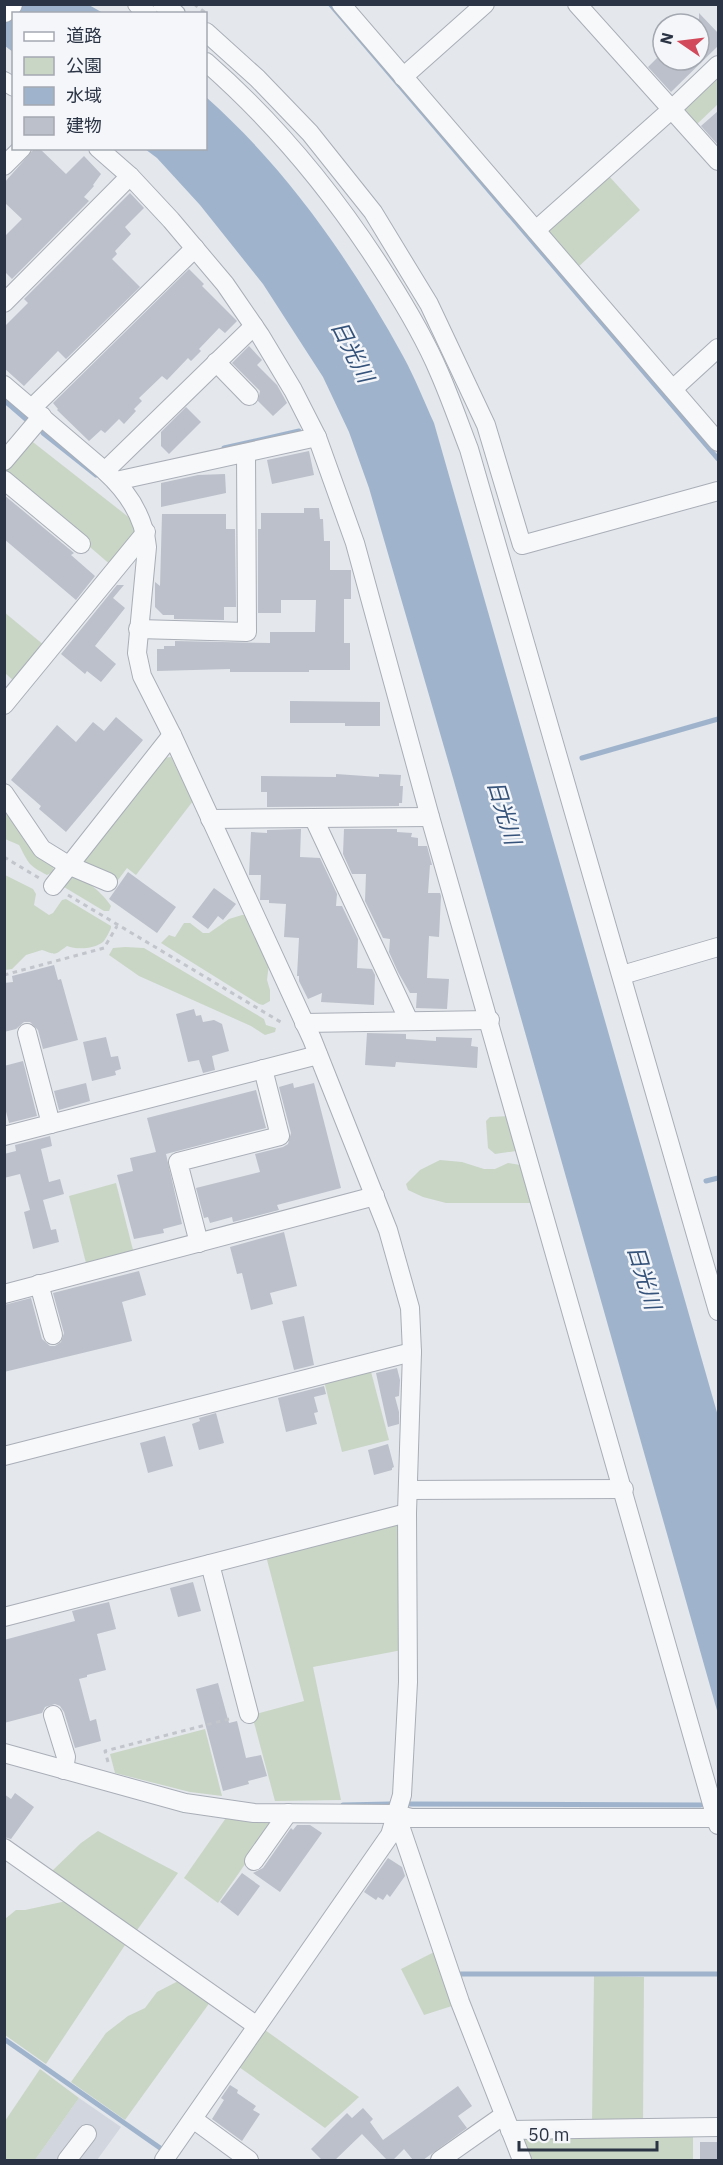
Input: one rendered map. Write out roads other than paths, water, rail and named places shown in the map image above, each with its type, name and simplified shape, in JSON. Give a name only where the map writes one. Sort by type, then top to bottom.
[{"type":"main road","points":[[4,10],[10,4]]},
{"type":"street","points":[[341,4],[718,442]]},
{"type":"street","points":[[403,77],[485,4]]},
{"type":"street","points":[[577,4],[718,161]]},
{"type":"street","points":[[207,33],[257,78],[310,133],[380,223],[429,304],[486,424],[522,545],[718,491]]},
{"type":"street","points":[[207,63],[293,147],[338,204],[407,309],[439,371],[469,449],[718,1311]]},
{"type":"street","points":[[536,230],[672,110],[718,66]]},
{"type":"street","points":[[4,166],[20,150]]},
{"type":"street","points":[[4,1753],[184,1803],[254,1813],[396,1814],[411,1818],[717,1822],[624,1489],[430,817],[355,543],[317,437],[293,390],[225,284],[171,219],[130,176],[100,150]]},
{"type":"street","points":[[4,303],[130,176]]},
{"type":"street","points":[[4,461],[37,412],[195,248]]},
{"type":"street","points":[[111,476],[216,362],[254,326]]},
{"type":"street","points":[[673,389],[718,348]]},
{"type":"street","points":[[216,362],[249,396]]},
{"type":"street","points":[[4,385],[111,476],[137,509],[146,532],[147,547],[137,653],[142,676],[172,735],[311,1039],[388,1230],[411,1308],[412,1352],[407,1513],[408,1682],[402,1795],[390,1835],[164,2160]]},
{"type":"street","points":[[111,476],[246,453],[317,437]]},
{"type":"street","points":[[138,629],[247,632],[246,453]]},
{"type":"street","points":[[4,480],[81,544]]},
{"type":"street","points":[[4,705],[146,532]]},
{"type":"street","points":[[52,886],[172,735]]},
{"type":"street","points":[[4,793],[42,849],[68,866],[108,882]]},
{"type":"street","points":[[210,819],[430,817]]},
{"type":"street","points":[[314,819],[409,1021]]},
{"type":"street","points":[[622,975],[718,947]]},
{"type":"street","points":[[4,1136],[263,1070],[311,1039],[409,1021],[490,1020]]},
{"type":"street","points":[[27,1033],[51,1124]]},
{"type":"street","points":[[199,1243],[178,1162],[280,1136],[263,1070]]},
{"type":"street","points":[[4,1293],[375,1197]]},
{"type":"street","points":[[39,1284],[53,1335]]},
{"type":"street","points":[[4,1456],[412,1352]]},
{"type":"street","points":[[408,1490],[624,1489]]},
{"type":"street","points":[[4,1617],[407,1513]]},
{"type":"street","points":[[210,1564],[249,1714]]},
{"type":"street","points":[[54,1715],[66,1757],[64,1770]]},
{"type":"street","points":[[254,1860],[288,1813]]},
{"type":"street","points":[[396,1814],[448,1970],[522,2160]]},
{"type":"street","points":[[4,1848],[257,2026]]},
{"type":"street","points":[[193,2119],[249,2160]]},
{"type":"street","points":[[440,2160],[507,2122],[718,2127]]},
{"type":"street","points":[[67,2160],[87,2134]]},
{"type":"water","points":[[4,5],[89,5],[101,12],[12,12],[12,51],[5,46]]},
{"type":"water","name":"日光川","points":[[207,98],[236,125],[264,154],[339,251],[403,356],[434,423],[718,1416],[718,1714],[453,778],[369,488],[349,432],[323,377],[263,284],[200,205],[157,158],[146,150],[207,150]]},
{"type":"waterway","points":[[330,4],[718,459]]},
{"type":"waterway","points":[[4,400],[27,420]]},
{"type":"waterway","points":[[224,448],[299,431]]},
{"type":"waterway","points":[[43,433],[96,475]]},
{"type":"waterway","points":[[582,758],[718,719]]},
{"type":"waterway","points":[[706,1181],[718,1178]]},
{"type":"waterway","points":[[343,1805],[390,1804]]},
{"type":"waterway","points":[[410,1804],[701,1805]]},
{"type":"waterway","points":[[461,1974],[718,1974]]},
{"type":"waterway","points":[[4,2039],[163,2150]]}]
